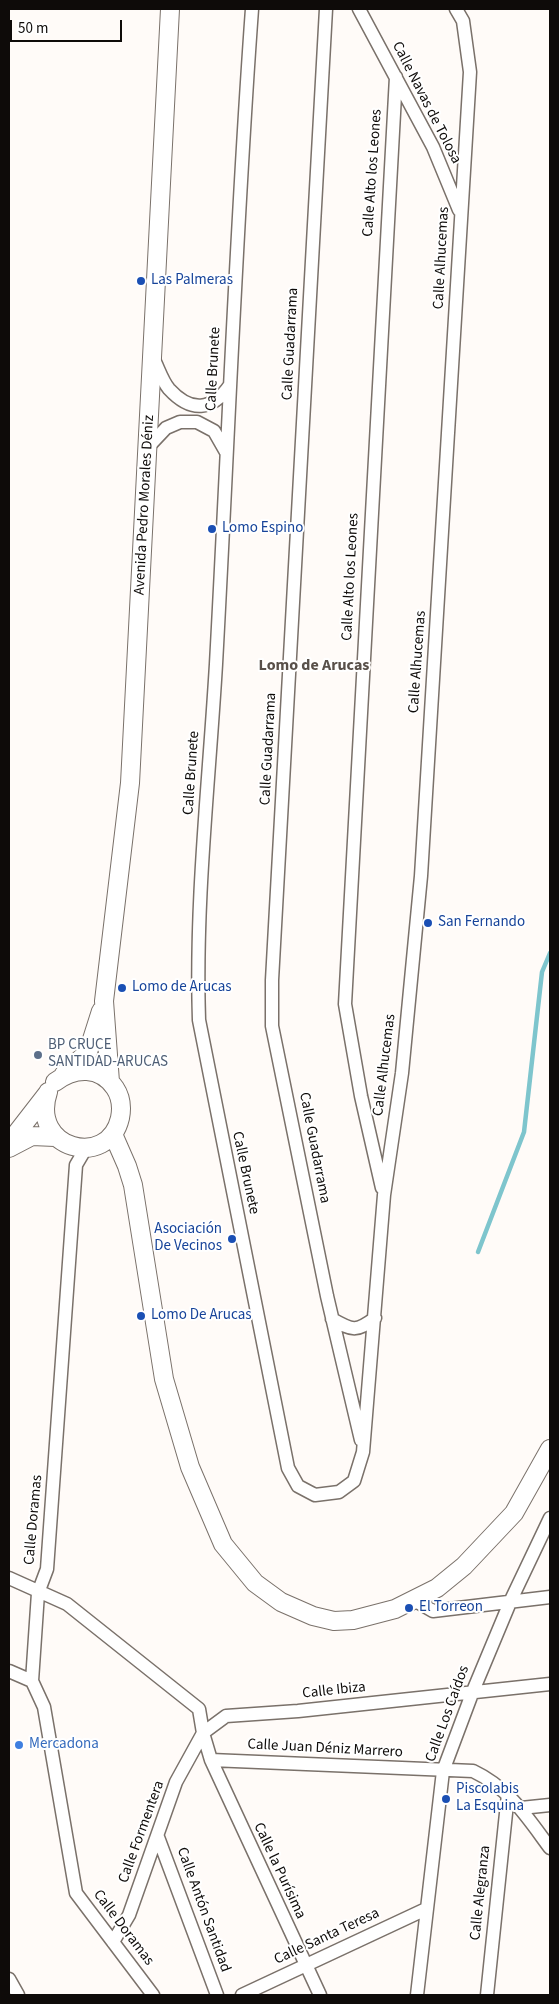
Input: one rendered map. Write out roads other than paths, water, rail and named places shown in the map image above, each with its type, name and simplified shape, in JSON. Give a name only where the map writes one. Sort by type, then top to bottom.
[{"type":"main road","name":"Avenida Pedro Morales Déniz","points":[[104,1001],[130,783],[149,446],[170,9]]},
{"type":"main road","points":[[92,1146],[112,1134],[118,1124],[121,1102],[110,1082],[104,1001]]},
{"type":"main road","points":[[9,1143],[51,1087],[88,1052],[104,1001]]},
{"type":"main road","points":[[60,1140],[48,1127],[44,1115],[44,1103],[51,1087],[70,1072],[82,1070],[100,1075],[110,1082]]},
{"type":"main road","points":[[112,1134],[127,1166],[137,1203],[164,1379],[190,1467],[223,1544],[255,1583],[281,1602],[313,1616],[334,1621],[353,1620],[395,1609],[437,1588],[464,1566],[514,1513],[550,1449]]},
{"type":"main road","points":[[9,1148],[32,1136],[60,1140],[92,1146],[127,1166]]},
{"type":"street","name":"Calle Brunete","points":[[252,9],[197,961],[199,1020],[288,1468],[298,1486],[314,1495],[339,1492]]},
{"type":"street","name":"Calle Guadarrama","points":[[326,9],[272,980],[272,1026],[332,1319],[363,1452]]},
{"type":"street","name":"Calle Navas de Tolosa","points":[[359,9],[433,147],[460,213]]},
{"type":"street","name":"Calle Alhucemas","points":[[339,1492],[354,1481],[363,1452],[384,1195],[402,1073],[420,876],[455,339],[460,213],[470,72],[463,20],[456,9]]},
{"type":"street","name":"Calle Alto los Leones","points":[[384,1195],[361,1096],[345,1004],[396,77]]},
{"type":"street","points":[[152,357],[168,388],[186,404],[206,406],[220,399],[230,385]]},
{"type":"street","points":[[149,446],[166,428],[180,422],[198,422],[214,431],[226,452]]},
{"type":"street","points":[[60,1140],[76,1165],[92,1146]]},
{"type":"street","name":"Calle Doramas","points":[[76,1165],[47,1569],[38,1593],[32,1681],[44,1707],[76,1893],[153,1995]]},
{"type":"street","points":[[332,1319],[349,1329],[360,1329],[375,1318]]},
{"type":"street","name":"Calle Los Caídos","points":[[417,1995],[443,1771],[473,1691],[511,1600],[550,1518]]},
{"type":"street","points":[[9,1578],[38,1593],[67,1604],[199,1710],[211,1760]]},
{"type":"street","points":[[414,1600],[433,1611],[550,1596]]},
{"type":"street","points":[[9,1672],[32,1681]]},
{"type":"street","name":"Calle Ibiza","points":[[203,1733],[226,1716],[421,1699],[473,1691],[550,1684]]},
{"type":"street","name":"Calle Formentera","points":[[113,1942],[129,1915],[176,1782],[203,1733]]},
{"type":"street","name":"Calle Juan Déniz Marrero","points":[[211,1760],[472,1771],[492,1779],[508,1794],[550,1848]]},
{"type":"street","name":"Calle la Purísima","points":[[211,1760],[320,1995]]},
{"type":"street","name":"Calle Alegranza","points":[[487,1995],[508,1794]]},
{"type":"street","points":[[520,1808],[550,1805]]},
{"type":"street","name":"Calle Antón Santidad","points":[[158,1837],[217,1995]]},
{"type":"street","name":"Calle Santa Teresa","points":[[242,1995],[426,1909]]},
{"type":"street","points":[[9,1979],[18,1995]]},
{"type":"waterway","points":[[478,1252],[524,1132],[542,972],[550,953]]},
{"type":"place","name":"Las Palmeras","points":[[141,281]]},
{"type":"place","name":"Lomo Espino","points":[[212,529]]},
{"type":"place","name":"San Fernando","points":[[428,923]]},
{"type":"place","name":"Lomo de Arucas","points":[[122,988]]},
{"type":"place","name":"BP CRUCE SANTIDAD-ARUCAS","points":[[38,1055]]},
{"type":"place","name":"Asociación De Vecinos","points":[[232,1239]]},
{"type":"place","name":"Lomo De Arucas","points":[[141,1316]]},
{"type":"place","name":"El Torreon","points":[[409,1608]]},
{"type":"place","name":"Mercadona","points":[[19,1745]]},
{"type":"place","name":"Piscolabis La Esquina","points":[[446,1799]]},
{"type":"district","name":"Lomo de Arucas","points":[[314,666]]}]
